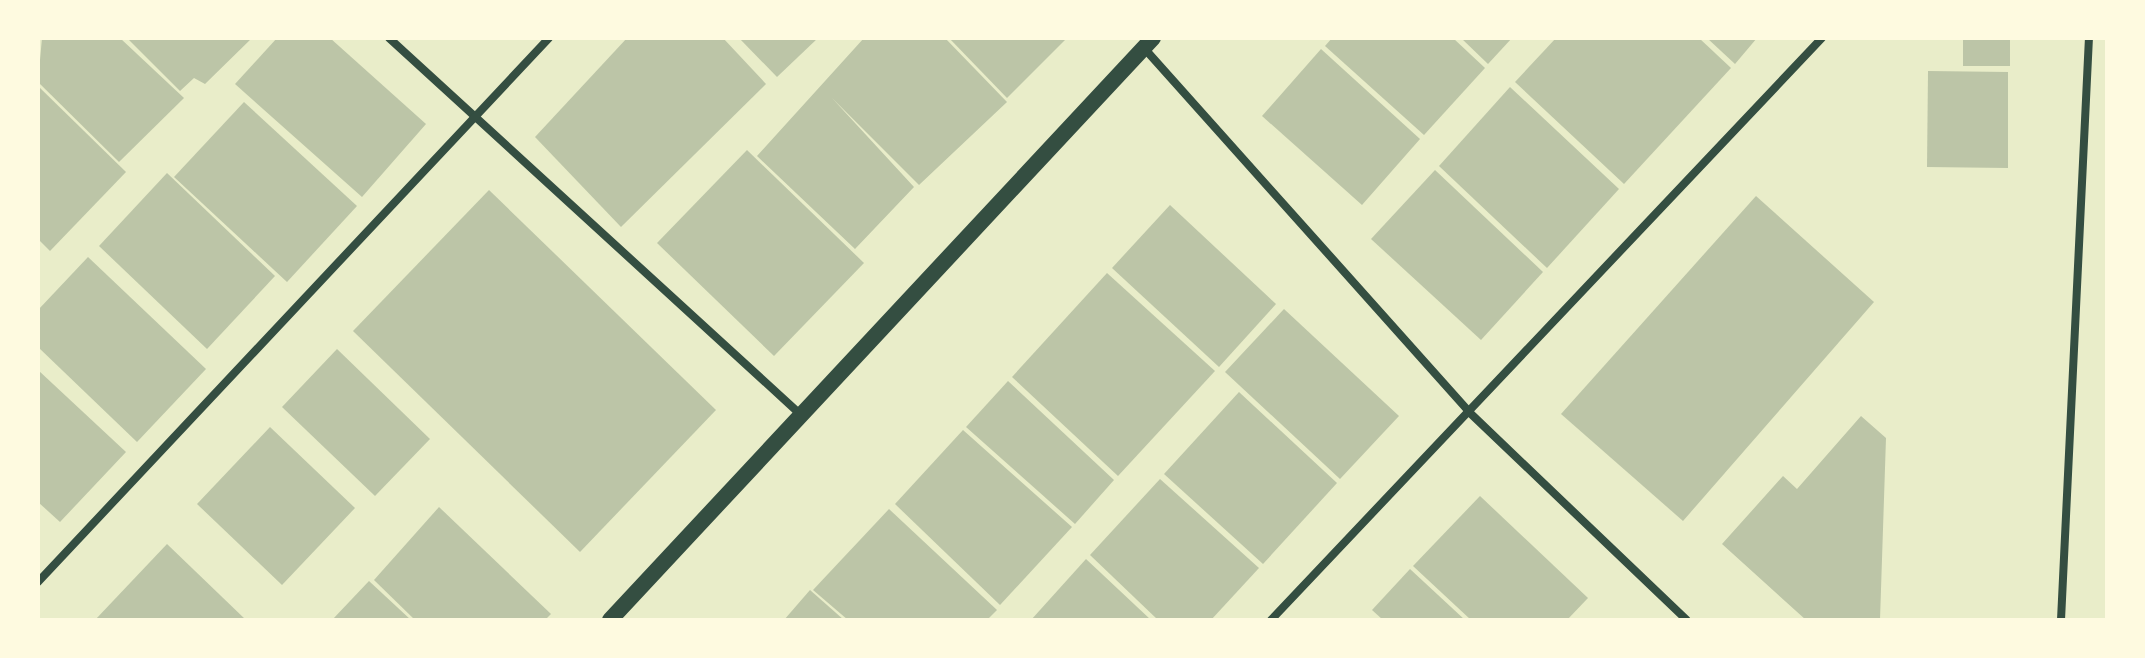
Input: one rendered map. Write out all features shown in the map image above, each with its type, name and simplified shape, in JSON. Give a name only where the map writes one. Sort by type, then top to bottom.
[{"type":"main road","points":[[610,620],[1148,43]]},
{"type":"street","points":[[389,38],[800,414]]},
{"type":"street","points":[[38,582],[549,38]]},
{"type":"street","points":[[1271,620],[1822,38]]},
{"type":"street","points":[[2061,620],[2089,38]]},
{"type":"street","points":[[1148,43],[1469,412],[1687,620]]},
{"type":"building","points":[[42,38],[120,38],[184,98],[119,162],[38,82]]},
{"type":"building","points":[[127,38],[252,38],[205,84],[194,78],[180,91]]},
{"type":"building","points":[[277,38],[330,38],[426,124],[362,197],[235,84]]},
{"type":"building","points":[[627,38],[723,38],[766,84],[621,227],[535,137]]},
{"type":"building","points":[[739,38],[818,38],[777,77]]},
{"type":"building","points":[[864,38],[945,38],[1007,102],[919,185],[832,98],[914,187],[855,249],[757,156]]},
{"type":"building","points":[[949,38],[1067,38],[1007,98]]},
{"type":"building","points":[[1332,38],[1453,38],[1485,68],[1424,135],[1325,46]]},
{"type":"building","points":[[1461,38],[1512,38],[1488,64]]},
{"type":"building","points":[[1556,38],[1699,38],[1731,68],[1624,184],[1515,82]]},
{"type":"building","points":[[1707,38],[1757,38],[1735,64]]},
{"type":"building","points":[[1963,38],[2010,38],[2010,66],[1963,66]]},
{"type":"building","points":[[1321,49],[1420,139],[1362,205],[1262,116]]},
{"type":"building","points":[[1928,71],[2008,72],[2008,168],[1927,167]]},
{"type":"building","points":[[38,86],[126,172],[50,251],[38,239]]},
{"type":"building","points":[[1510,87],[1619,189],[1547,268],[1439,166]]},
{"type":"building","points":[[244,102],[357,206],[287,282],[174,177]]},
{"type":"building","points":[[747,150],[864,263],[774,356],[657,243]]},
{"type":"building","points":[[1435,170],[1543,272],[1481,340],[1371,239]]},
{"type":"building","points":[[167,173],[275,276],[207,349],[99,246]]},
{"type":"building","points":[[489,190],[716,410],[580,552],[353,331]]},
{"type":"building","points":[[1756,196],[1874,302],[1683,521],[1561,414]]},
{"type":"building","points":[[1170,205],[1276,304],[1219,367],[1112,268]]},
{"type":"building","points":[[88,257],[206,369],[137,442],[38,347],[38,310]]},
{"type":"building","points":[[1107,273],[1215,371],[1118,476],[1012,377]]},
{"type":"building","points":[[1284,309],[1399,416],[1340,479],[1225,372]]},
{"type":"building","points":[[337,349],[430,439],[375,496],[282,407]]},
{"type":"building","points":[[38,370],[126,452],[60,522],[38,502]]},
{"type":"building","points":[[1008,381],[1114,480],[1075,524],[966,427]]},
{"type":"building","points":[[1239,392],[1337,483],[1263,564],[1164,474]]},
{"type":"building","points":[[1861,416],[1886,438],[1880,620],[1806,620],[1722,544],[1783,476],[1797,489]]},
{"type":"building","points":[[270,427],[355,508],[282,585],[197,504]]},
{"type":"building","points":[[963,430],[1072,527],[1000,605],[895,504]]},
{"type":"building","points":[[1160,479],[1259,568],[1211,620],[1158,620],[1090,555]]},
{"type":"building","points":[[1480,496],[1588,598],[1567,620],[1471,620],[1413,566]]},
{"type":"building","points":[[439,507],[551,614],[545,620],[415,620],[374,580]]},
{"type":"building","points":[[889,509],[997,610],[987,620],[848,620],[813,590]]},
{"type":"building","points":[[167,544],[246,620],[95,620]]},
{"type":"building","points":[[1086,559],[1151,620],[1031,620]]},
{"type":"building","points":[[1410,569],[1465,620],[1383,620],[1372,610]]},
{"type":"building","points":[[369,581],[411,620],[332,620]]},
{"type":"building","points":[[810,590],[844,620],[784,620]]}]
